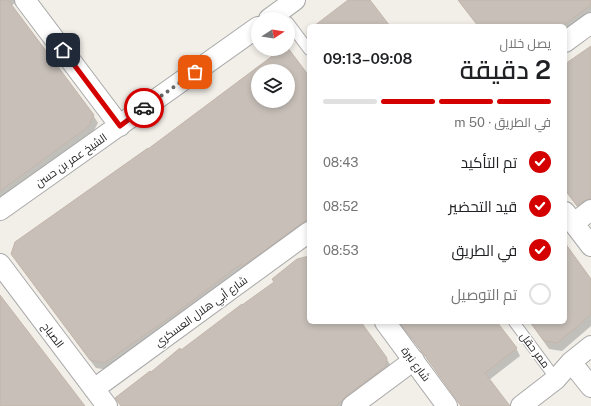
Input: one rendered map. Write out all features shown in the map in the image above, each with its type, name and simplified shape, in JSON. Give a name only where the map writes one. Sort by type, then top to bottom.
[{"type":"street","points":[[25,0],[120,126]]},
{"type":"street","points":[[567,41],[591,23]]},
{"type":"street","name":"الشيخ عمر بن حسن","points":[[0,210],[251,32]]},
{"type":"street","points":[[591,210],[569,218],[591,246]]},
{"type":"street","name":"شارع أبي هلال العسكري","points":[[94,389],[307,233]]},
{"type":"street","name":"الصباح","points":[[0,264],[106,406]]},
{"type":"street","name":"شارع نبرة","points":[[387,324],[447,406]]},
{"type":"street","points":[[521,406],[556,379],[571,362],[591,346]]},
{"type":"street","points":[[352,406],[414,360]]},
{"type":"street","points":[[571,362],[591,387]]},
{"type":"lane","points":[[295,30],[307,47]]},
{"type":"lane","name":"ممر حقل","points":[[515,324],[556,379]]},
{"type":"building","points":[[0,0],[8,0],[94,115],[88,127],[0,191]]},
{"type":"building","points":[[348,0],[370,0],[388,24],[317,24]]},
{"type":"building","points":[[458,0],[591,0],[591,5],[565,24],[476,24]]},
{"type":"building","points":[[591,46],[591,198],[577,206],[567,193],[567,63]]},
{"type":"building","points":[[272,56],[294,56],[307,73],[307,219],[243,266],[241,264],[172,316],[104,363],[90,360],[11,254],[15,242],[148,149],[251,72],[251,108],[295,108],[295,64],[262,64]]},
{"type":"building","points":[[567,246],[591,279],[591,314],[557,343],[544,341],[531,324],[567,324]]},
{"type":"building","points":[[307,256],[307,324],[362,324],[387,358],[386,366],[345,397],[336,406],[121,406],[115,398],[150,371],[151,372],[180,348],[181,350],[274,282],[272,279],[297,259]]},
{"type":"building","points":[[0,295],[85,406],[0,406]]},
{"type":"building","points":[[401,324],[499,324],[517,348],[485,373],[510,406],[461,406]]},
{"type":"way so far","points":[[144,108],[195,72]]},
{"type":"route","points":[[63,50],[120,126],[144,108]]}]
